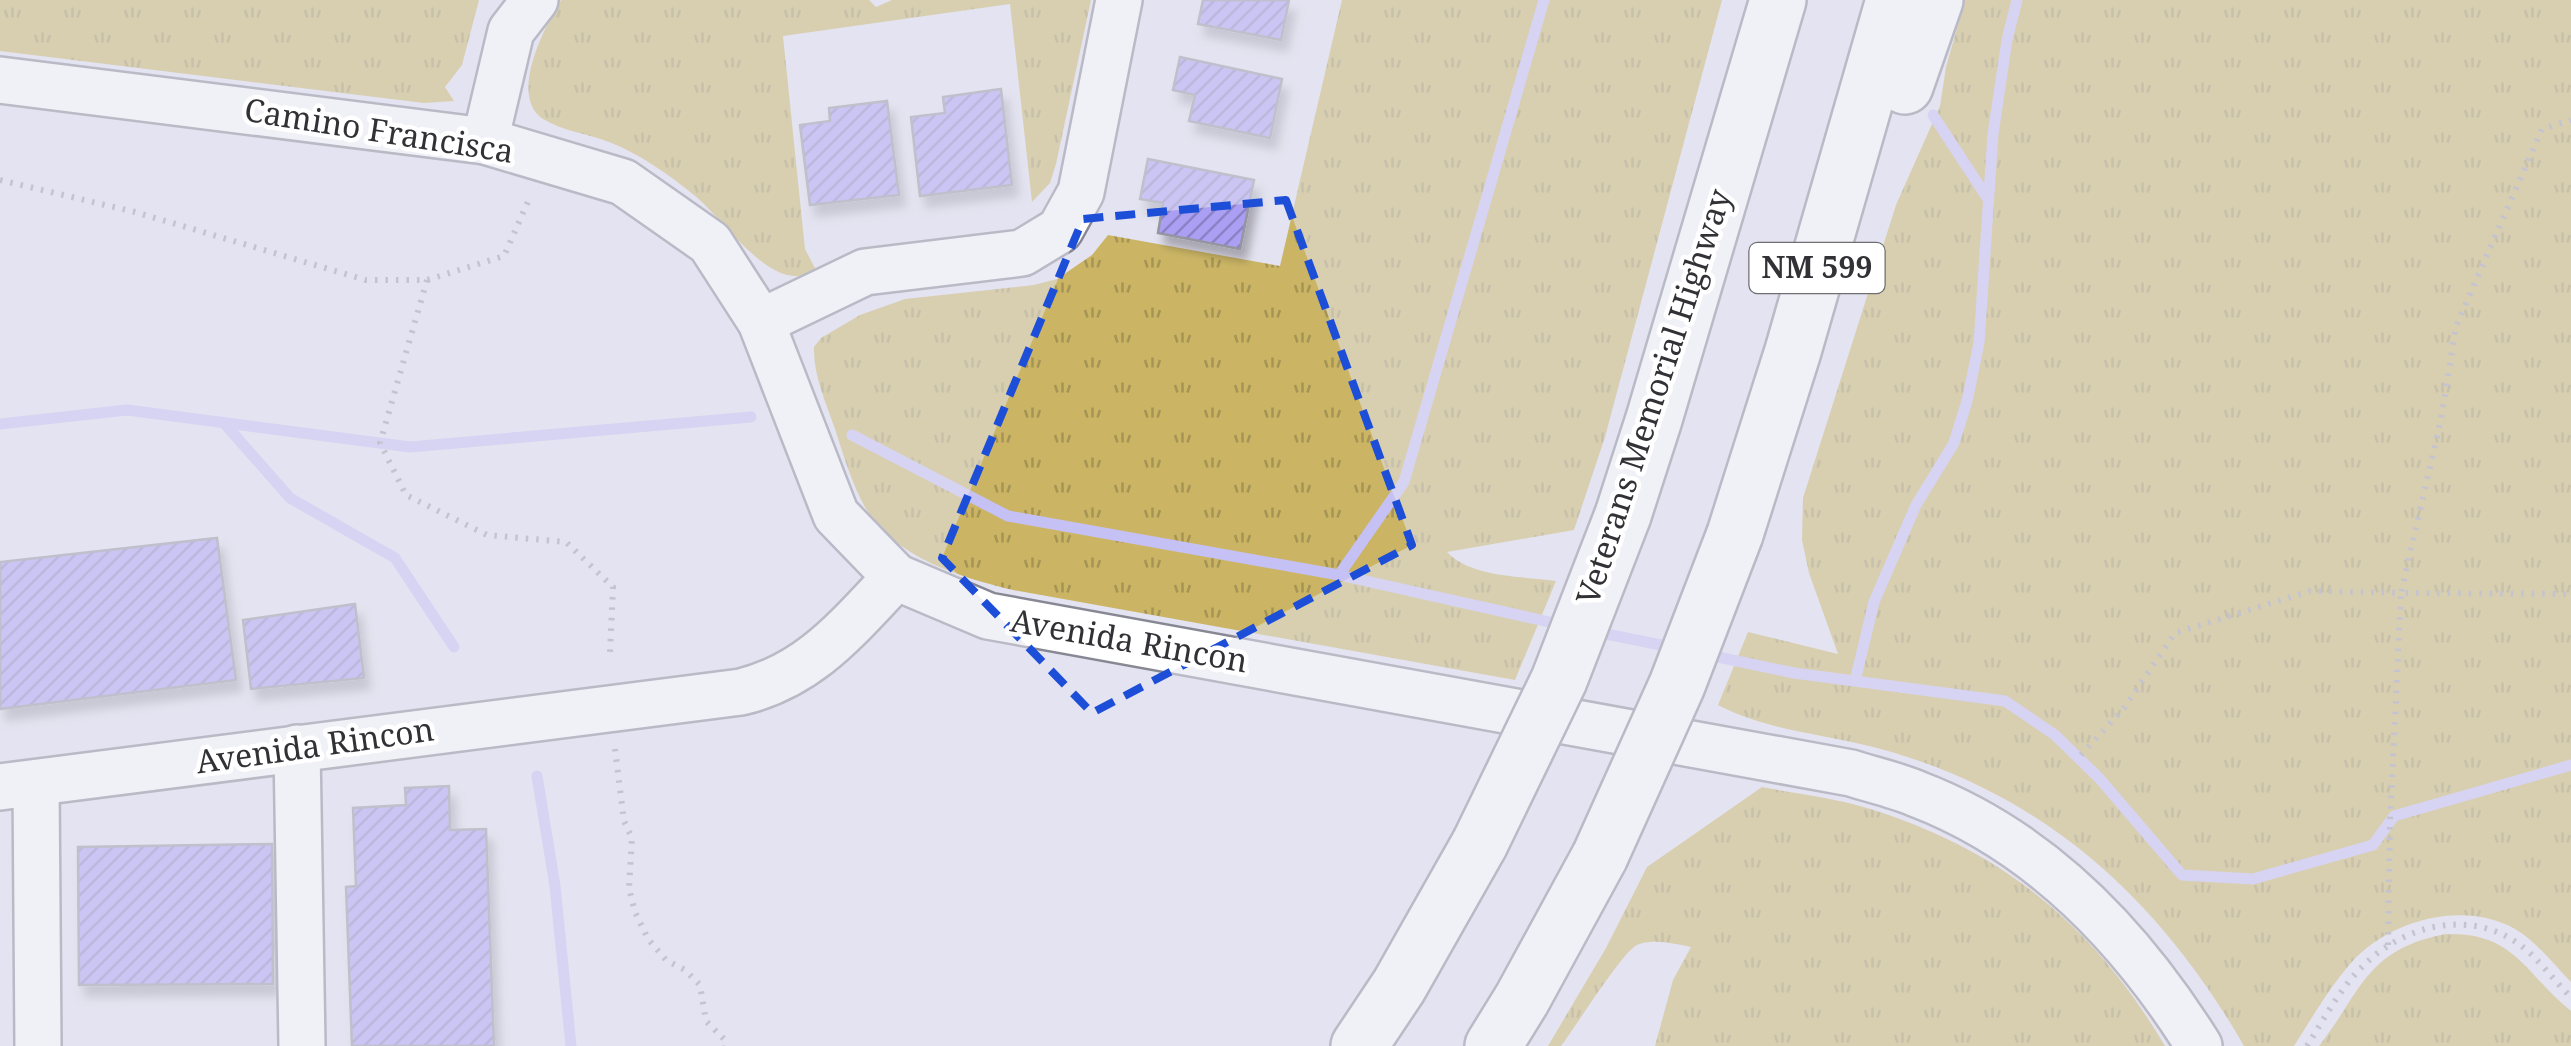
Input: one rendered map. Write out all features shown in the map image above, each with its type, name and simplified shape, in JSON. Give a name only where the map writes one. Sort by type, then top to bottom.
[{"type":"highway","name":"Veterans Memorial Highway","points":[[1360,1046],[1480,844],[1559,680],[1654,419],[1778,0]]},
{"type":"highway","name":"NM 599","points":[[1493,1046],[1600,856],[1678,685],[1735,534],[1793,352],[1894,0]]},
{"type":"highway","points":[[1793,352],[1900,98],[1935,0]]},
{"type":"street","points":[[485,141],[510,31],[535,0]]},
{"type":"street","points":[[760,322],[866,272],[1022,253],[1060,230],[1081,192],[1118,0]]},
{"type":"street","name":"Camino Francisca","points":[[0,80],[485,141],[623,182],[710,243],[760,322],[836,515],[896,577]]},
{"type":"street","name":"Avenida Rincon","points":[[18,785],[763,687],[818,656],[896,577],[988,616],[1851,773],[1917,794],[1993,832],[2080,895],[2141,963],[2198,1046]]},
{"type":"street","points":[[297,748],[302,1046]]},
{"type":"street","points":[[18,785],[38,1046]]},
{"type":"path","points":[[2388,946],[2401,593],[2442,420],[2456,326],[2542,129],[2571,120]]},
{"type":"path","points":[[0,180],[134,212],[366,280],[427,280],[504,256],[547,159]]},
{"type":"path","points":[[427,280],[380,444],[406,494],[486,536],[566,542],[613,587],[610,652]]},
{"type":"path","points":[[2080,755],[2124,708],[2174,633],[2310,591],[2571,594]]},
{"type":"path","points":[[612,733],[624,821],[632,838],[629,888],[636,912],[648,939],[666,960],[685,970],[700,985],[706,1020],[726,1041],[725,1046]]},
{"type":"path","points":[[2307,1046],[2352,978],[2388,946],[2427,928],[2476,925],[2499,932],[2520,945],[2571,997]]},
{"type":"highlighted area","points":[[1286,200],[1412,545],[1092,713],[942,558],[1083,219]]},
{"type":"green space","points":[[0,0],[479,0],[462,65],[445,87],[454,101],[424,103],[0,51]]},
{"type":"green space","points":[[561,0],[869,0],[876,7],[892,0],[1091,0],[1056,164],[1050,183],[1032,202],[1010,4],[783,36],[805,249],[816,270],[797,276],[781,273],[755,256],[694,195],[653,165],[609,142],[550,123],[533,108],[529,78],[533,61]]},
{"type":"green space","points":[[1342,0],[1722,0],[1605,437],[1574,530],[1447,552],[1457,561],[1483,571],[1556,581],[1515,680],[1013,590],[952,572],[894,541],[866,509],[849,470],[816,368],[814,347],[821,338],[860,315],[905,299],[1057,279],[1092,255],[1108,235],[1280,266]]},
{"type":"green space","points":[[1965,0],[2571,0],[2571,982],[2523,934],[2495,920],[2473,916],[2428,919],[2385,935],[2351,963],[2294,1046],[2244,1046],[2212,994],[2138,902],[2096,862],[2050,827],[1946,771],[1867,745],[1759,722],[1718,705],[1748,632],[1838,654],[1809,573],[1802,540],[1803,498],[1896,205],[1940,106],[1946,67]]},
{"type":"green space","points":[[1762,787],[1867,808],[1916,825],[2002,870],[2075,929],[2137,1003],[2165,1046],[1655,1046],[1673,980],[1691,947],[1657,942],[1643,943],[1630,950],[1561,1046],[1548,1046],[1606,948],[1647,867]]},
{"type":"green space","points":[[2446,934],[2488,940],[2517,958],[2571,1011],[2571,1046],[2319,1046],[2357,990],[2382,962],[2398,950]]},
{"type":"building","points":[[1203,0],[1289,0],[1281,40],[1198,24]]},
{"type":"building","points":[[1180,57],[1282,79],[1270,138],[1189,121],[1195,95],[1173,90]]},
{"type":"building","points":[[1001,89],[1012,185],[920,196],[911,117],[945,113],[943,97]]},
{"type":"building","points":[[887,101],[899,195],[810,205],[800,125],[830,121],[829,108]]},
{"type":"building","points":[[1148,159],[1254,180],[1240,249],[1158,233],[1163,203],[1140,199]]},
{"type":"building","points":[[217,538],[236,680],[0,709],[0,562]]},
{"type":"building","points":[[355,604],[364,678],[251,689],[243,620]]},
{"type":"building","points":[[449,786],[450,830],[486,829],[494,1046],[352,1046],[346,887],[356,886],[353,808],[406,805],[405,788]]},
{"type":"building","points":[[272,844],[273,984],[79,985],[78,847]]},
{"type":"waterway","points":[[1339,575],[1404,482],[1544,0]]},
{"type":"waterway","points":[[1855,681],[1874,602],[1916,505],[1954,443],[1967,401],[1979,343],[1993,134],[2017,0]]},
{"type":"waterway","points":[[1933,115],[1988,199]]},
{"type":"waterway","points":[[0,424],[127,410],[410,447],[751,417]]},
{"type":"waterway","points":[[225,424],[290,498],[395,558],[454,647]]},
{"type":"waterway","points":[[852,435],[1008,516],[1339,575],[1563,625]]},
{"type":"waterway","points":[[1591,631],[1676,648]]},
{"type":"waterway","points":[[1704,654],[1794,673],[2005,701],[2055,735],[2099,778],[2182,875],[2253,879],[2373,845],[2394,816],[2571,765]]},
{"type":"waterway","points":[[537,776],[555,886],[571,1046]]}]
